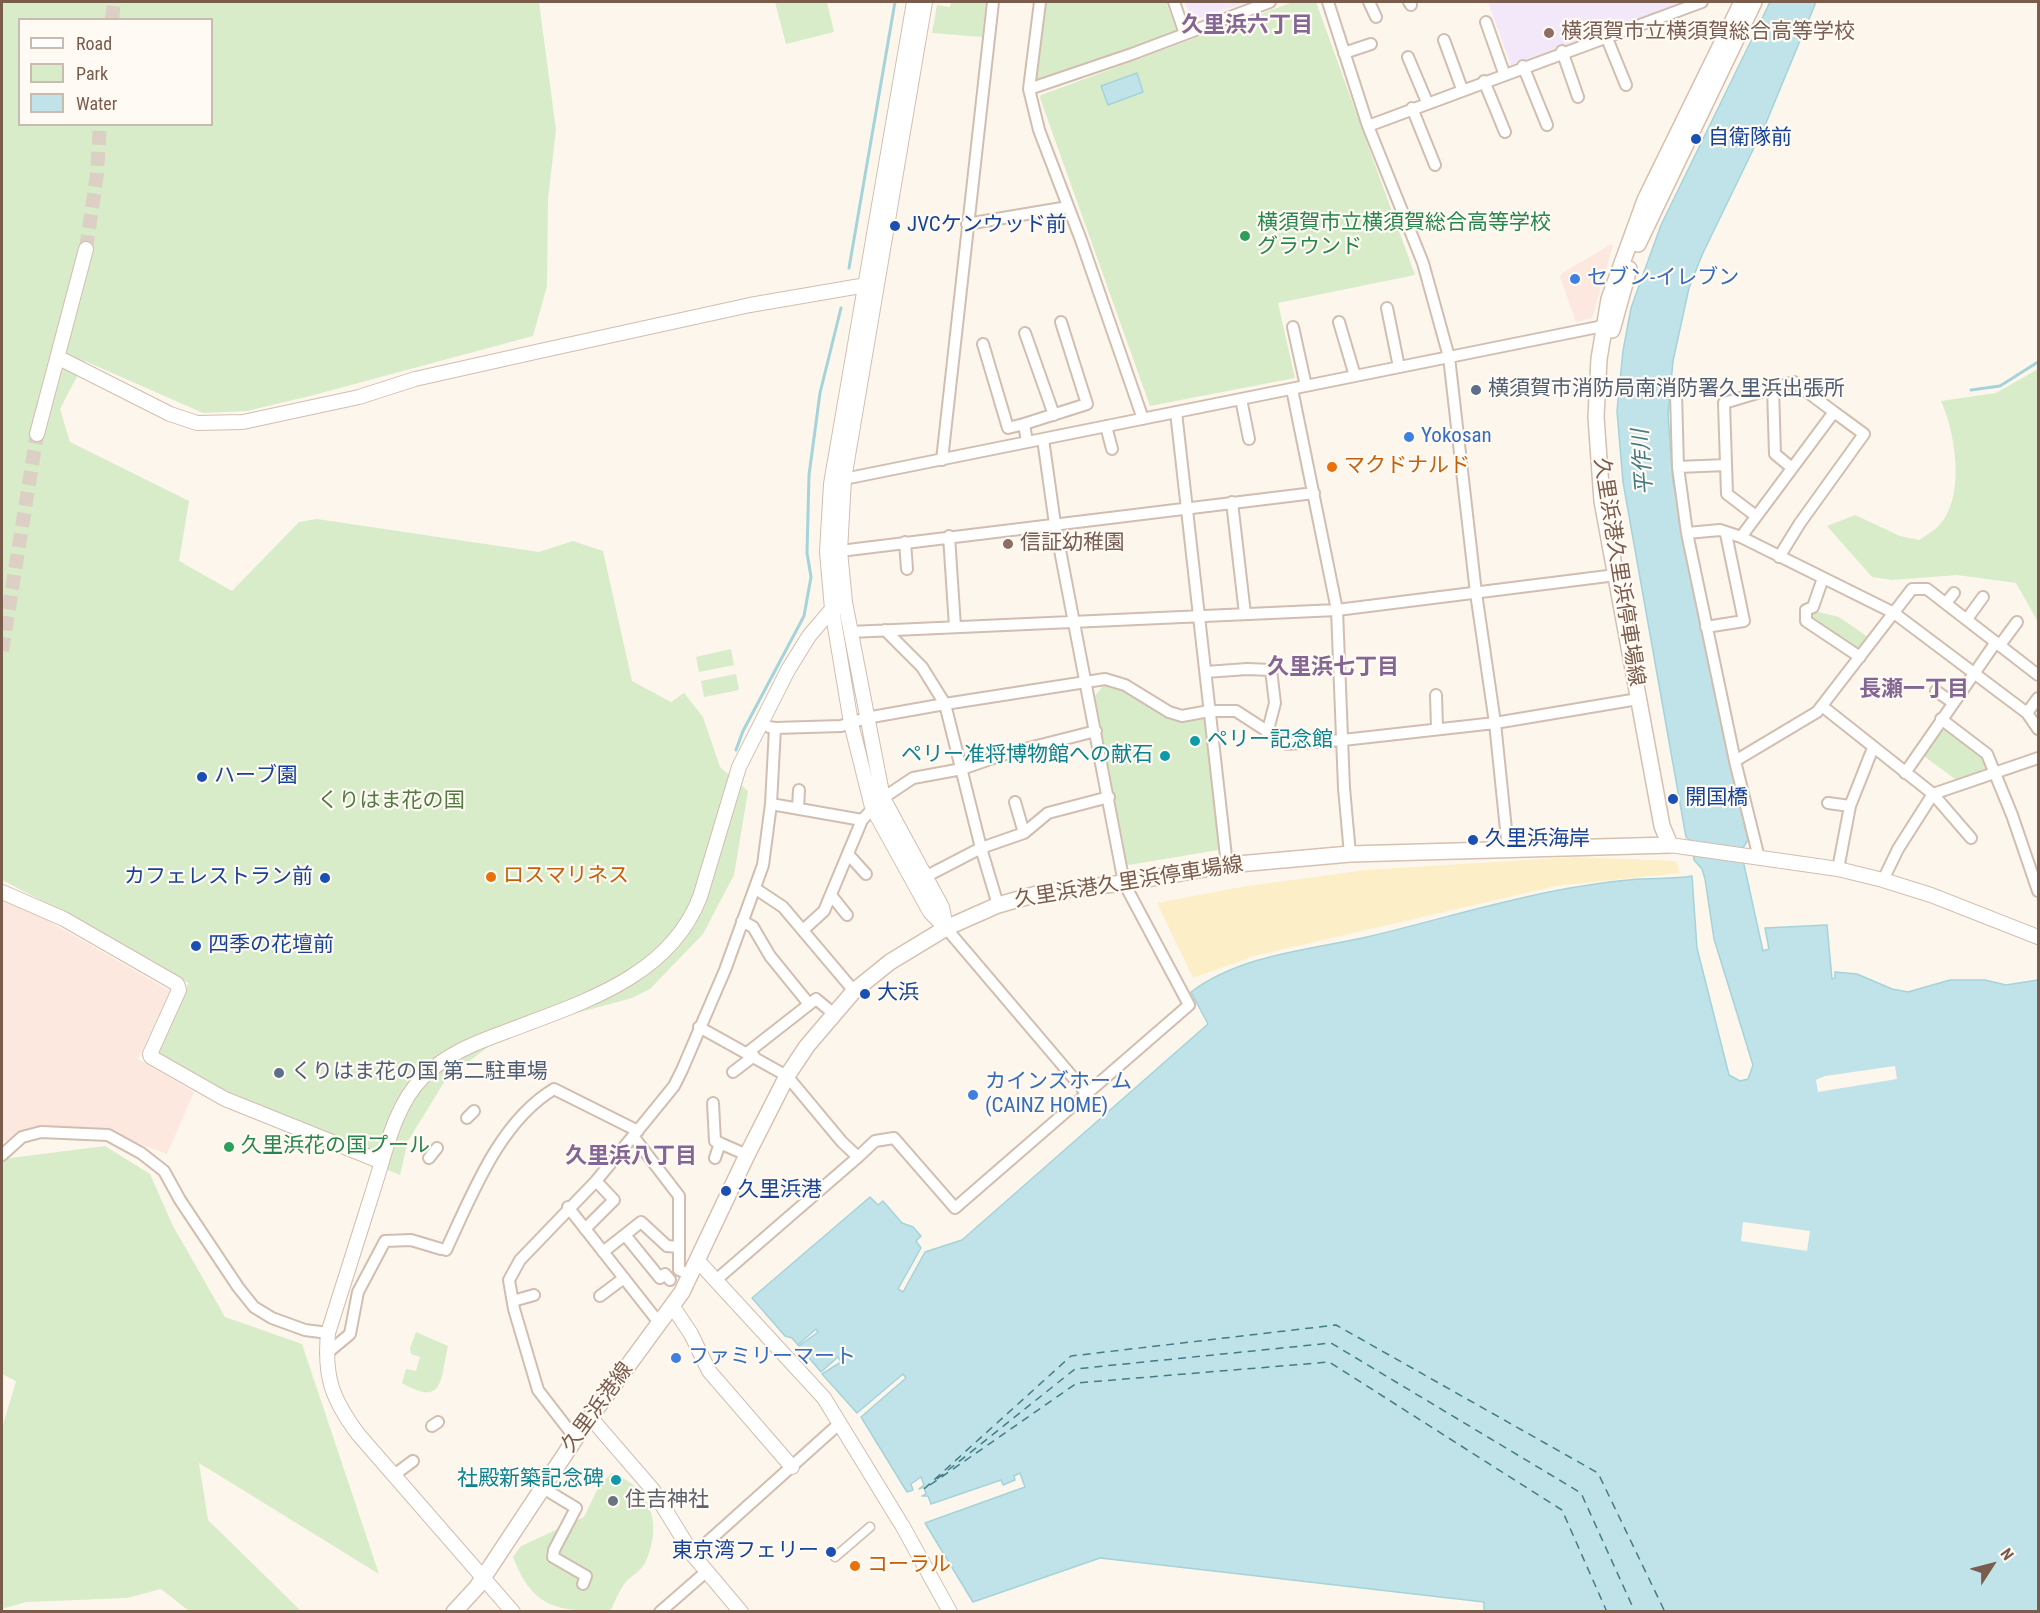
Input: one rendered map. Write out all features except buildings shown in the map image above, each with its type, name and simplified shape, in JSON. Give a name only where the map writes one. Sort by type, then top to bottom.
[{"type":"main road","name":"久里浜港久里浜停車場線","points":[[1677,846],[1620,575],[1602,501],[1597,448],[1597,387],[1603,326],[1617,271],[1645,200],[1742,2]]},
{"type":"main road","name":"久里浜港久里浜停車場線","points":[[1677,846],[1662,826],[1638,699],[1608,483],[1605,394],[1613,327],[1632,258],[1654,206],[1754,2]]},
{"type":"main road","name":"久里浜港久里浜停車場線","points":[[694,1268],[747,1155],[788,1076],[834,1014],[854,991],[890,962],[946,928],[998,904],[1044,892],[1124,883],[1227,865],[1350,854],[1677,846]]},
{"type":"main road","name":"久里浜港線","points":[[454,1611],[483,1580],[575,1438],[673,1307],[694,1268]]},
{"type":"street","points":[[914,2],[844,479],[840,551],[845,602],[866,718],[877,803],[942,907],[946,928]]},
{"type":"street","points":[[925,2],[831,484],[827,552],[832,609],[851,723],[877,803],[930,912],[1087,1094]]},
{"type":"street","points":[[942,459],[993,2]]},
{"type":"street","points":[[1040,2],[1029,89],[1039,130],[1143,419]]},
{"type":"street","points":[[1174,2],[1185,34]]},
{"type":"street","points":[[1029,89],[1270,2]]},
{"type":"street","points":[[1328,2],[1368,126],[1423,263],[1449,357],[1476,593],[1495,723],[1508,849]]},
{"type":"street","points":[[1370,2],[1376,17]]},
{"type":"street","points":[[1368,126],[1562,51],[1702,2]]},
{"type":"street","points":[[1486,22],[1504,73]]},
{"type":"street","points":[[1606,36],[1626,85]]},
{"type":"street","points":[[1444,40],[1462,89]]},
{"type":"street","points":[[1344,53],[1371,44]]},
{"type":"street","points":[[1562,51],[1578,97]]},
{"type":"street","points":[[1408,57],[1427,102]]},
{"type":"street","points":[[1523,66],[1547,125]]},
{"type":"street","points":[[1484,81],[1505,132]]},
{"type":"street","points":[[1412,108],[1435,165]]},
{"type":"street","points":[[967,224],[1068,207]]},
{"type":"street","points":[[37,434],[59,358],[86,249]]},
{"type":"street","points":[[59,358],[170,414],[197,423],[243,422],[359,397],[415,379],[540,351],[724,311],[871,284]]},
{"type":"street","points":[[1387,308],[1399,367]]},
{"type":"street","points":[[982,344],[1008,428],[1024,424],[1087,404],[1060,322]]},
{"type":"street","points":[[1339,322],[1355,376]]},
{"type":"street","points":[[844,479],[1603,326]]},
{"type":"street","points":[[1293,327],[1306,386]]},
{"type":"street","points":[[1025,333],[1054,415]]},
{"type":"street","points":[[1756,516],[1727,494],[1724,403],[1794,382],[1864,434],[1800,523],[1779,557]]},
{"type":"street","points":[[1773,388],[1774,454],[1792,468]]},
{"type":"street","points":[[1292,389],[1337,610],[1344,788],[1350,854]]},
{"type":"street","points":[[1676,393],[1678,467],[1687,533],[1753,857]]},
{"type":"street","points":[[1241,399],[1249,439]]},
{"type":"street","points":[[1176,412],[1227,865]]},
{"type":"street","points":[[1741,537],[1834,412]]},
{"type":"street","points":[[1024,424],[1027,442]]},
{"type":"street","points":[[1106,426],[1112,449]]},
{"type":"street","points":[[716,1280],[875,1141],[894,1138],[955,1208],[1189,1005],[1124,883],[1075,621],[1054,524],[1043,439]]},
{"type":"street","points":[[1678,467],[1726,465]]},
{"type":"street","points":[[840,551],[1314,493]]},
{"type":"street","points":[[1232,502],[1245,614]]},
{"type":"street","points":[[1687,533],[1720,530],[1726,534],[1741,537],[1894,613],[2028,714],[2038,729]]},
{"type":"street","points":[[1706,627],[1744,621],[1726,534]]},
{"type":"street","points":[[949,536],[955,627]]},
{"type":"street","points":[[905,542],[907,569]]},
{"type":"street","points":[[850,632],[1337,610],[1620,575]]},
{"type":"street","points":[[1823,578],[1813,608],[1806,610],[1806,621],[1860,657]]},
{"type":"street","points":[[1735,761],[1816,712],[1912,589],[1927,589],[2038,675]]},
{"type":"street","points":[[1946,603],[1954,593]]},
{"type":"street","points":[[1967,619],[1983,597]]},
{"type":"street","points":[[513,1611],[483,1580],[338,1408],[329,1385],[326,1354],[328,1333],[393,1128],[409,1093],[437,1065],[463,1048],[627,981],[663,955],[677,939],[692,918],[709,872],[733,784],[768,727],[788,670],[809,636],[832,609],[845,602]]},
{"type":"street","points":[[1905,772],[1973,673],[2017,622]]},
{"type":"street","points":[[885,630],[922,667],[945,704],[981,848],[998,904]]},
{"type":"street","points":[[1206,672],[1271,670],[1275,703],[1268,730]]},
{"type":"street","points":[[768,727],[851,723],[866,718],[945,704],[1086,681],[1112,680],[1169,712],[1182,716],[1209,711],[1236,711],[1287,744],[1495,723],[1638,699]]},
{"type":"street","points":[[1936,691],[1952,702]]},
{"type":"street","points":[[1436,695],[1437,728]]},
{"type":"street","points":[[2028,714],[2038,698]]},
{"type":"street","points":[[1822,706],[1933,794],[1971,838]]},
{"type":"street","points":[[1941,719],[1987,754],[2012,815],[2038,891]]},
{"type":"street","points":[[575,1438],[538,1390],[509,1280],[520,1260],[568,1207],[596,1181],[674,1086],[725,970],[763,865],[771,804],[768,727]]},
{"type":"street","points":[[803,930],[824,911],[862,820],[877,803],[913,778],[962,769],[1005,754],[1096,731]]},
{"type":"street","points":[[1838,869],[1850,806],[1874,748]]},
{"type":"street","points":[[1883,880],[1898,849],[1933,794],[2038,758]]},
{"type":"street","points":[[798,808],[799,790]]},
{"type":"street","points":[[925,877],[981,848],[1024,833],[1048,813],[1109,797]]},
{"type":"street","points":[[1015,802],[1024,833]]},
{"type":"street","points":[[1828,803],[1850,806]]},
{"type":"street","points":[[771,804],[862,820]]},
{"type":"street","points":[[1677,846],[1838,869],[1883,880],[1931,895],[2038,937]]},
{"type":"street","points":[[848,854],[866,874]]},
{"type":"street","points":[[756,889],[783,907],[854,991]]},
{"type":"street","points":[[2,892],[64,919],[177,984],[179,990],[150,1054],[152,1057],[225,1099],[382,1162]]},
{"type":"street","points":[[831,895],[847,915]]},
{"type":"street","points":[[742,921],[753,927],[770,956],[809,1004]]},
{"type":"street","points":[[733,1072],[816,999],[834,1014]]},
{"type":"street","points":[[699,1027],[788,1076],[842,1142],[858,1156]]},
{"type":"street","points":[[326,1354],[350,1334],[358,1292],[385,1241],[411,1240],[443,1249],[484,1169],[525,1113],[554,1089],[635,1134],[679,1196],[679,1270],[694,1268],[716,1280],[824,1398],[901,1523],[950,1611]]},
{"type":"street","points":[[713,1103],[715,1141]]},
{"type":"street","points":[[2,1155],[22,1137],[41,1132],[108,1135],[141,1153],[164,1171],[231,1278],[254,1307],[272,1318],[305,1330],[328,1333]]},
{"type":"street","points":[[715,1141],[747,1155]]},
{"type":"street","points":[[715,1141],[720,1143],[715,1158]]},
{"type":"street","points":[[429,1158],[437,1148]]},
{"type":"street","points":[[585,1229],[614,1200],[596,1181]]},
{"type":"street","points":[[568,1207],[660,1324]]},
{"type":"street","points":[[603,1252],[641,1222],[667,1246],[678,1247]]},
{"type":"street","points":[[625,1235],[660,1278],[665,1274],[670,1280]]},
{"type":"street","points":[[600,1296],[624,1278]]},
{"type":"street","points":[[513,1301],[534,1295]]},
{"type":"street","points":[[673,1307],[691,1334],[709,1371],[792,1467]]},
{"type":"street","points":[[590,1417],[653,1490],[693,1555],[741,1611]]},
{"type":"street","points":[[693,1555],[840,1423]]},
{"type":"street","points":[[394,1475],[413,1461]]},
{"type":"street","points":[[543,1488],[576,1508],[554,1550],[553,1557],[586,1576],[583,1584]]},
{"type":"street","points":[[835,1557],[870,1527]]},
{"type":"street","points":[[660,1611],[707,1570]]},
{"type":"shaded area","points":[[1184,2],[1248,2],[1193,20]]},
{"type":"shaded area","name":"横須賀市立横須賀総合高等学校","points":[[1488,2],[1687,2],[1511,65]]},
{"type":"shaded area","points":[[1613,245],[1592,318],[1576,322],[1560,277],[1562,273]]},
{"type":"shaded area","points":[[2,900],[47,920],[170,991],[138,1059],[194,1092],[167,1154],[104,1130],[31,1128],[2,1143]]},
{"type":"green space","name":"くりはま花の国","points":[[2,2],[539,2],[556,130],[548,199],[547,286],[533,336],[247,411],[203,413],[85,361],[60,409],[70,442],[189,501],[179,561],[232,591],[299,522],[317,519],[539,552],[573,541],[603,551],[632,681],[671,702],[684,693],[703,717],[720,767],[748,791],[734,875],[703,934],[650,989],[632,998],[562,1017],[489,1046],[446,1079],[408,1141],[400,1175],[226,1104],[158,1054],[188,983],[81,921],[2,880]]},
{"type":"green space","points":[[775,2],[827,2],[834,32],[786,44]]},
{"type":"green space","points":[[951,2],[986,2],[982,37],[932,33],[937,5],[950,7]]},
{"type":"green space","points":[[1046,2],[1166,2],[1176,29],[1174,34],[1040,82],[1034,77]]},
{"type":"green space","name":"横須賀市立横須賀総合高等学校 グラウンド","points":[[1293,2],[1316,2],[1415,275],[1278,303],[1295,378],[1150,406],[1040,98],[1041,95]]},
{"type":"green space","points":[[2038,369],[2038,622],[2016,583],[1957,575],[1892,580],[1872,577],[1827,526],[1855,515],[1900,536],[1919,540],[1933,531],[1944,519],[1950,507],[1956,477],[1950,428],[1941,401],[1996,393]]},
{"type":"green space","points":[[1814,611],[1839,617],[1868,637],[1856,651],[1809,619]]},
{"type":"green space","points":[[731,649],[734,665],[699,672],[696,657]]},
{"type":"green space","points":[[736,674],[739,690],[704,697],[701,681]]},
{"type":"green space","points":[[1105,683],[1123,688],[1167,716],[1200,717],[1206,721],[1220,848],[1218,850],[1129,865],[1127,863],[1095,696]]},
{"type":"green space","points":[[1940,724],[1983,756],[1989,770],[1955,779],[1921,754]]},
{"type":"green space","points":[[105,1146],[150,1174],[173,1226],[225,1317],[302,1344],[379,1574],[199,1463],[208,1520],[301,1611],[189,1611],[161,1589],[127,1598],[26,1602],[2,1609],[2,1428],[16,1381],[2,1374],[2,1159]]},
{"type":"green space","points":[[416,1332],[448,1346],[441,1379],[438,1387],[433,1391],[416,1390],[402,1383],[406,1369],[416,1371],[420,1357],[411,1354],[410,1348]]},
{"type":"green space","points":[[612,1473],[637,1488],[650,1509],[653,1535],[645,1563],[625,1583],[610,1611],[576,1610],[550,1604],[529,1588],[513,1557],[521,1546],[584,1517],[600,1484]]},
{"type":"sand","points":[[1574,857],[1676,861],[1680,873],[1556,886],[1254,956],[1193,978],[1157,903],[1241,887],[1366,870]]},
{"type":"water","name":"平作川","points":[[1770,2],[1816,2],[1766,123],[1702,255],[1689,288],[1673,361],[1668,415],[1673,482],[1748,840],[1741,851],[1763,951],[1769,949],[1765,928],[1827,925],[1832,979],[1835,978],[1835,972],[1857,974],[1892,989],[1908,992],[1950,980],[1985,980],[2006,985],[2038,980],[2038,1611],[1484,1611],[1484,1602],[1100,1558],[973,1602],[925,1523],[1025,1487],[1020,1473],[1014,1476],[1015,1480],[1003,1485],[1001,1480],[931,1504],[928,1496],[922,1496],[926,1494],[924,1487],[919,1489],[924,1485],[921,1477],[911,1484],[913,1490],[907,1492],[861,1417],[906,1378],[903,1374],[857,1413],[822,1374],[841,1362],[838,1357],[821,1372],[799,1346],[818,1332],[816,1329],[798,1345],[792,1338],[785,1336],[752,1298],[870,1197],[878,1205],[883,1201],[902,1223],[913,1227],[921,1236],[916,1241],[921,1248],[898,1289],[903,1292],[925,1252],[962,1240],[1208,1024],[1191,992],[1210,980],[1253,962],[1298,950],[1367,937],[1519,898],[1606,882],[1692,876],[1697,948],[1729,1075],[1740,1081],[1748,1079],[1753,1065],[1714,939],[1705,879],[1702,869],[1694,860],[1693,843],[1686,837],[1623,482],[1617,411],[1623,351],[1631,308],[1661,225]]},
{"type":"water","points":[[1137,73],[1143,92],[1108,105],[1101,86]]},
{"type":"pier","points":[[1895,1066],[1897,1079],[1818,1092],[1816,1080],[1825,1076]]},
{"type":"pier","points":[[1743,1222],[1810,1231],[1807,1251],[1741,1241]]},
{"type":"waterway","points":[[849,268],[895,2]]},
{"type":"waterway","points":[[736,750],[743,731],[804,616],[811,577],[807,553],[809,475],[820,393],[841,308]]},
{"type":"waterway","points":[[1971,390],[2000,386],[2038,362]]},
{"type":"ferry route","points":[[924,1489],[1071,1356],[1336,1325],[1598,1473],[1665,1612]]},
{"type":"ferry route","points":[[937,1479],[1075,1369],[1331,1343],[1581,1493],[1635,1612]]},
{"type":"ferry route","points":[[930,1485],[1077,1383],[1329,1362],[1562,1510],[1607,1612]]},
{"type":"tunnel","points":[[112,18],[114,2]]},
{"type":"tunnel","points":[[86,249],[97,174],[100,126]]},
{"type":"tunnel","points":[[2,651],[37,434]]},
{"type":"place","name":"横須賀市立横須賀総合高等学校","points":[[1549,33]]},
{"type":"place","name":"自衛隊前","points":[[1696,139]]},
{"type":"place","name":"JVCケンウッド前","points":[[895,226]]},
{"type":"place","name":"横須賀市立横須賀総合高等学校 グラウンド","points":[[1245,236]]},
{"type":"place","name":"セブン-イレブン","points":[[1575,279]]},
{"type":"place","name":"横須賀市消防局南消防署久里浜出張所","points":[[1476,390]]},
{"type":"place","name":"Yokosan","points":[[1409,437]]},
{"type":"place","name":"マクドナルド","points":[[1332,467]]},
{"type":"place","name":"信証幼稚園","points":[[1008,544]]},
{"type":"place","name":"ペリー記念館","points":[[1195,741]]},
{"type":"place","name":"ペリー准将博物館への献石","points":[[1165,756]]},
{"type":"place","name":"ハーブ園","points":[[202,777]]},
{"type":"place","name":"開国橋","points":[[1673,799]]},
{"type":"place","name":"久里浜海岸","points":[[1473,840]]},
{"type":"place","name":"ロスマリネス","points":[[491,877]]},
{"type":"place","name":"カフェレストラン前","points":[[325,878]]},
{"type":"place","name":"四季の花壇前","points":[[196,946]]},
{"type":"place","name":"大浜","points":[[865,994]]},
{"type":"place","name":"くりはま花の国 第二駐車場","points":[[279,1073]]},
{"type":"place","name":"カインズホーム (CAINZ HOME)","points":[[973,1095]]},
{"type":"place","name":"久里浜花の国プール","points":[[229,1147]]},
{"type":"place","name":"久里浜港","points":[[726,1191]]},
{"type":"place","name":"ファミリーマート","points":[[676,1358]]},
{"type":"place","name":"社殿新築記念碑","points":[[616,1480]]},
{"type":"place","name":"住吉神社","points":[[613,1501]]},
{"type":"place","name":"東京湾フェリー","points":[[831,1552]]},
{"type":"place","name":"コーラル","points":[[855,1566]]},
{"type":"district","name":"久里浜六丁目","points":[[1247,26]]},
{"type":"district","name":"久里浜七丁目","points":[[1333,668]]},
{"type":"district","name":"長瀬一丁目","points":[[1914,690]]},
{"type":"district","name":"久里浜八丁目","points":[[631,1157]]}]
